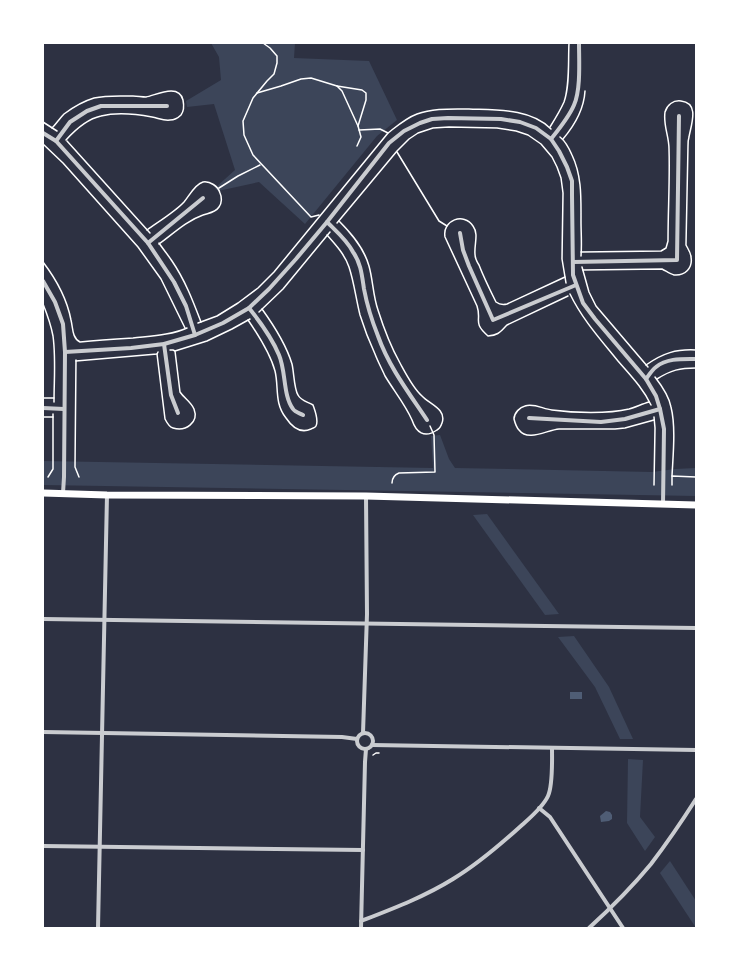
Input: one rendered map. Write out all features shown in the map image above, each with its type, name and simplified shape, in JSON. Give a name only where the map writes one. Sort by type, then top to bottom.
[{"type":"main road","points":[[43,493],[107,495],[366,496],[696,505]]},
{"type":"street","points":[[551,139],[556,134],[574,105],[578,90],[579,43]]},
{"type":"street","points":[[56,141],[70,122],[87,111],[101,106],[167,106]]},
{"type":"street","points":[[573,262],[676,260],[679,116]]},
{"type":"street","points":[[65,352],[164,344],[195,335],[223,323],[249,308],[269,289],[327,222],[389,143],[404,131],[432,119],[502,119],[514,121],[536,128],[551,139],[560,151],[567,167],[572,181],[573,275],[583,302],[594,320],[646,379],[656,396],[664,429],[663,504]]},
{"type":"street","points":[[43,133],[56,141],[148,243],[174,282],[186,306],[195,335]]},
{"type":"street","points":[[148,243],[203,198]]},
{"type":"street","points":[[327,222],[346,241],[354,252],[361,268],[364,290],[378,337],[391,365],[427,420]]},
{"type":"street","points":[[460,233],[463,250],[469,266],[493,320],[576,285]]},
{"type":"street","points":[[43,281],[63,324],[65,352],[63,493]]},
{"type":"street","points":[[249,308],[262,324],[280,357],[288,402],[293,410],[303,415]]},
{"type":"street","points":[[164,344],[171,395],[178,413]]},
{"type":"street","points":[[646,379],[655,367],[666,361],[696,359]]},
{"type":"street","points":[[43,408],[64,409]]},
{"type":"street","points":[[529,418],[602,422],[625,419],[660,409]]},
{"type":"street","points":[[98,928],[107,495]]},
{"type":"street","points":[[364,733],[367,623],[366,496]]},
{"type":"street","points":[[43,619],[696,628]]},
{"type":"street","points":[[43,732],[334,736],[357,739]]},
{"type":"street","points":[[366,749],[362,748],[358,744],[357,739],[360,734],[368,734],[372,737],[372,745]]},
{"type":"street","points":[[366,749],[372,745],[696,750]]},
{"type":"street","points":[[361,921],[408,902],[451,880],[480,861],[506,840],[539,808],[549,796],[551,786],[552,748]]},
{"type":"street","points":[[361,928],[366,749]]},
{"type":"street","points":[[589,928],[626,892],[650,865],[674,833],[696,799]]},
{"type":"street","points":[[539,808],[550,817],[623,928]]},
{"type":"street","points":[[43,846],[363,850]]},
{"type":"path","points":[[263,43],[277,56],[278,63],[274,74],[253,98],[243,121],[244,136],[253,155],[311,217],[320,215]]},
{"type":"path","points":[[549,127],[564,101],[567,86],[569,43]]},
{"type":"path","points":[[257,93],[301,79],[311,78],[337,86],[362,90],[366,93],[366,100],[358,126]]},
{"type":"path","points":[[337,86],[342,91],[358,126],[361,137],[357,146]]},
{"type":"path","points":[[581,252],[662,251],[666,248],[668,241],[669,148],[665,111],[668,105],[673,101],[683,101],[688,104],[694,117],[688,146],[686,245],[691,256],[692,262],[690,268],[685,273],[679,275],[672,274],[662,269],[583,270]]},
{"type":"path","points":[[76,339],[80,342],[148,337],[185,329],[217,316],[258,288],[274,272],[388,133],[402,122],[417,114],[433,110],[500,110],[517,112],[531,116],[547,125],[563,139],[576,163],[580,179],[581,192],[580,261],[589,292],[596,306],[652,371],[666,393],[671,407],[673,423],[672,485]]},
{"type":"path","points":[[359,130],[380,129],[391,134],[395,139]]},
{"type":"path","points":[[43,144],[63,163],[138,247],[161,279],[185,329]]},
{"type":"path","points":[[396,151],[439,221],[447,226]]},
{"type":"path","points":[[218,188],[261,164]]},
{"type":"path","points":[[320,215],[327,222]]},
{"type":"path","points":[[565,277],[508,304],[498,304],[474,255],[476,237],[471,223],[466,219],[456,220],[445,229],[445,237],[477,306],[479,314],[478,324],[488,336],[496,335],[500,333],[507,325],[570,295]]},
{"type":"path","points":[[339,221],[358,243],[364,254],[369,266],[378,309],[400,364],[422,397],[432,403],[442,414],[441,424],[438,430],[433,432]]},
{"type":"path","points":[[43,262],[63,297],[76,339],[75,467],[79,477]]},
{"type":"path","points":[[43,304],[53,335],[55,356],[53,469],[48,477]]},
{"type":"path","points":[[76,361],[175,351],[180,392],[191,403],[195,411],[194,419],[191,425],[186,428],[173,428],[168,425],[165,419],[157,354]]},
{"type":"path","points":[[657,379],[677,369],[696,368]]},
{"type":"path","points":[[43,398],[54,398]]},
{"type":"path","points":[[43,417],[53,417]]},
{"type":"path","points":[[392,483],[392,479],[399,473],[435,472],[433,432],[427,420]]},
{"type":"path","points":[[672,476],[696,477]]},
{"type":"path","points":[[373,755],[379,753]]},
{"type":"shaded area","points":[[211,43],[295,43],[294,58],[369,61],[397,120],[377,136],[305,224],[259,182],[218,191],[215,188],[235,170],[214,104],[187,107],[186,101],[221,80],[219,57]]},
{"type":"shaded area","points":[[440,435],[449,459],[455,468],[652,472],[696,468],[696,496],[43,485],[43,461],[433,468],[431,436]]},
{"type":"shaded area","points":[[487,514],[559,614],[545,615],[473,515]]},
{"type":"shaded area","points":[[574,636],[609,687],[633,739],[620,739],[595,687],[558,637]]},
{"type":"shaded area","points":[[570,692],[582,692],[582,699],[570,699]]},
{"type":"shaded area","points":[[628,759],[643,760],[640,817],[655,837],[645,851],[627,823]]},
{"type":"shaded area","points":[[606,811],[610,812],[612,819],[601,822],[600,816]]},
{"type":"shaded area","points":[[670,861],[696,901],[696,928],[660,873]]}]
